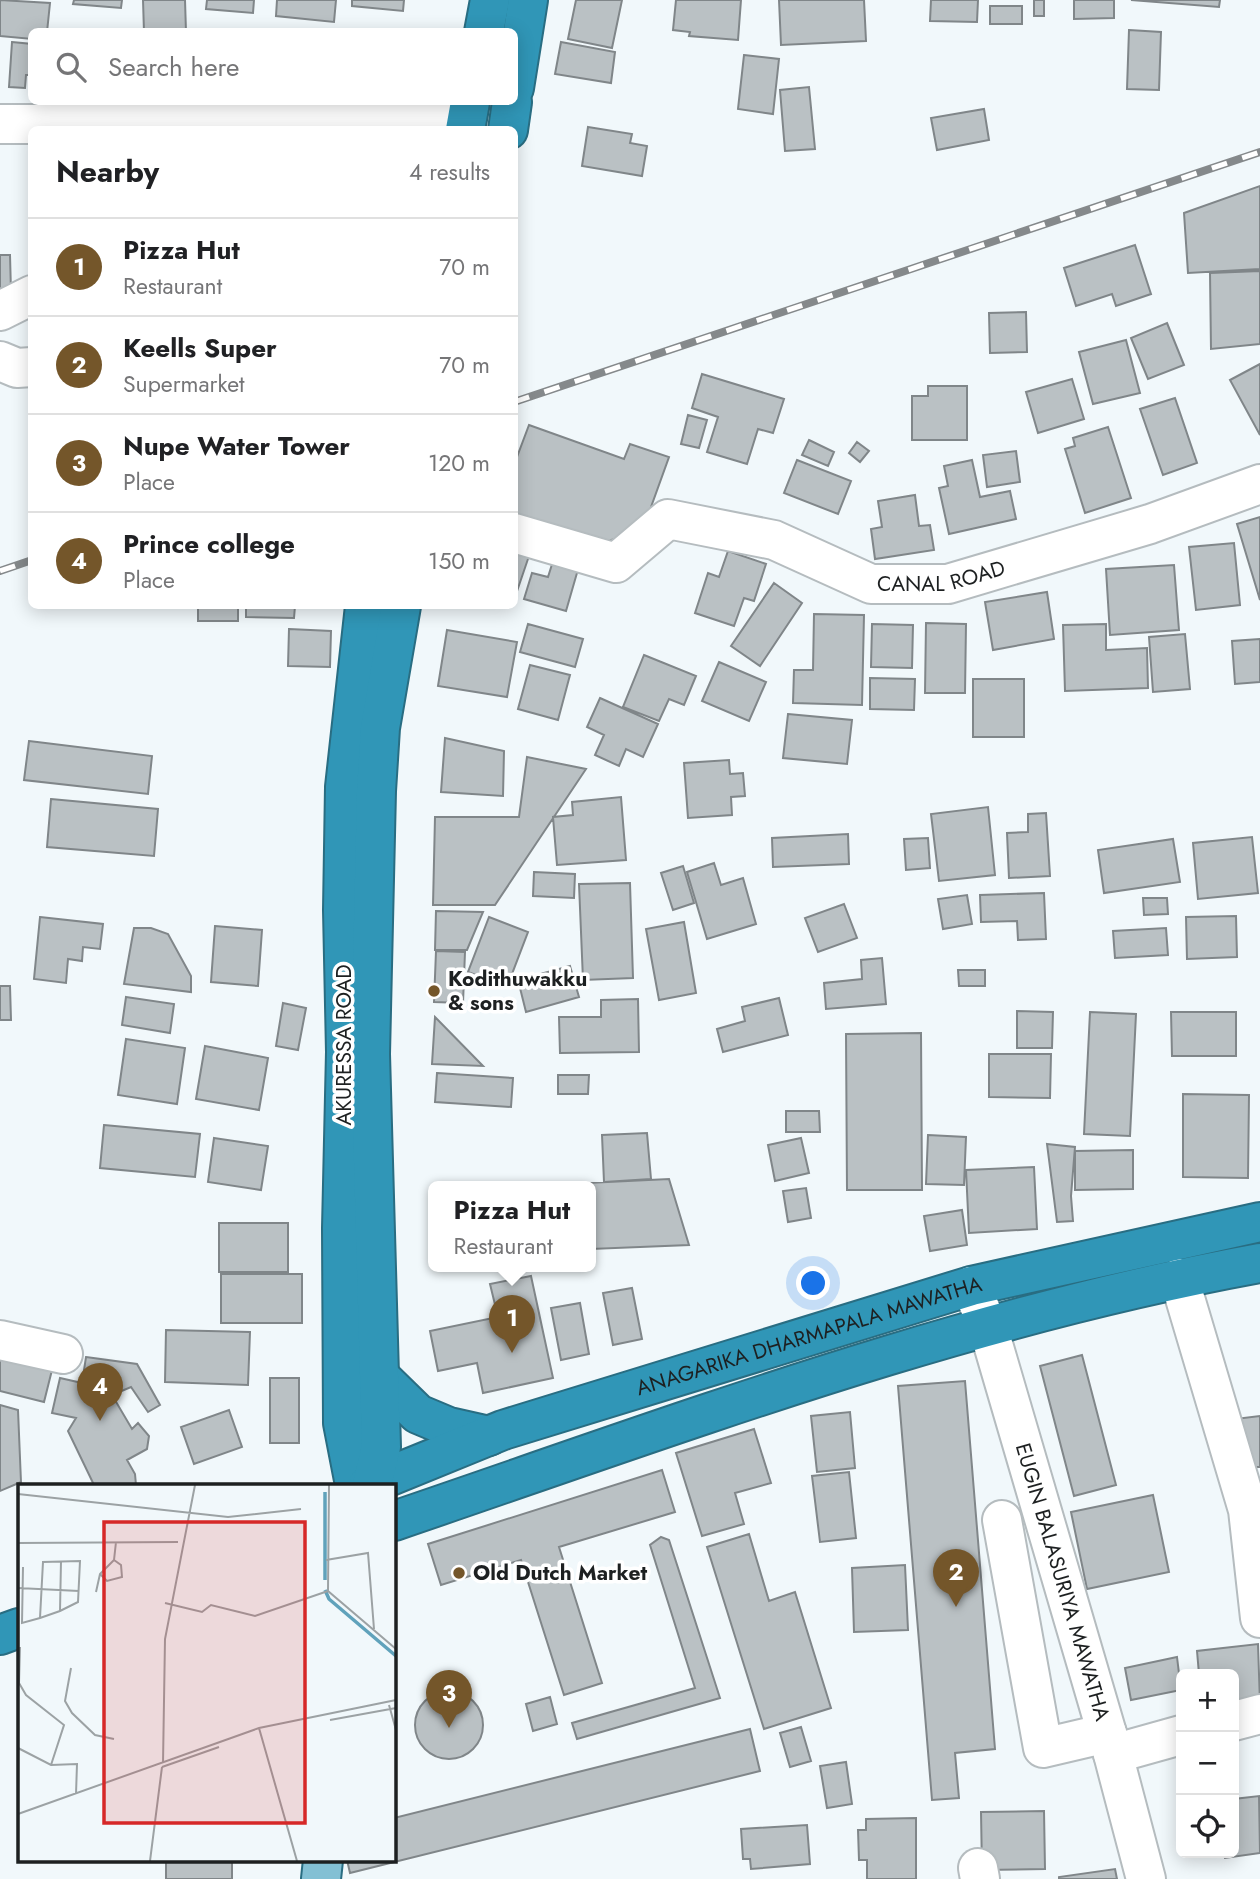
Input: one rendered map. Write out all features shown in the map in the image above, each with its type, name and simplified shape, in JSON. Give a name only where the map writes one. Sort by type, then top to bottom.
[{"type":"highway","points":[[485,28],[490,0]]},
{"type":"highway","points":[[518,63],[528,0]]},
{"type":"highway","points":[[509,126],[512,105]]},
{"type":"highway","name":"AKURESSA ROAD","points":[[365,609],[345,787],[343,910],[346,1052],[342,1228],[343,1423],[367,1484]]},
{"type":"highway","name":"AKURESSA ROAD","points":[[367,1484],[381,1447],[370,1054],[376,790],[380,728],[400,609]]},
{"type":"highway","name":"ANAGARIKA DHARMAPALA MAWATHA","points":[[369,1484],[489,1436],[971,1286],[1260,1222]]},
{"type":"highway","name":"ANAGARIKA DHARMAPALA MAWATHA","points":[[396,1520],[787,1385],[988,1327],[1178,1278],[1260,1263]]},
{"type":"highway","points":[[377,1374],[418,1414],[449,1427],[489,1436]]},
{"type":"highway","points":[[0,1635],[18,1628]]},
{"type":"street","points":[[120,126],[467,118]]},
{"type":"street","points":[[0,124],[51,126]]},
{"type":"street","points":[[0,311],[28,297]]},
{"type":"street","points":[[0,361],[17,368],[28,367]]},
{"type":"street","name":"CANAL ROAD","points":[[518,534],[616,563],[668,519],[774,540],[871,584],[948,584],[1150,524],[1260,484]]},
{"type":"street","points":[[1178,1278],[1248,1510],[1260,1618]]},
{"type":"street","name":"EUGIN BALASURIYA MAWATHA","points":[[971,1286],[988,1327],[1110,1743],[1146,1879]]},
{"type":"street","points":[[0,1340],[64,1354]]},
{"type":"street","points":[[1002,1520],[1043,1748],[1176,1736]]},
{"type":"street","points":[[1239,1720],[1260,1714]]},
{"type":"building","points":[[0,0],[50,3],[47,28],[28,28],[28,39],[0,36]]},
{"type":"building","points":[[74,0],[122,0],[121,8],[73,4]]},
{"type":"building","points":[[143,0],[185,0],[186,28],[144,28]]},
{"type":"building","points":[[207,0],[254,0],[253,13],[206,9]]},
{"type":"building","points":[[277,0],[336,0],[334,22],[276,16]]},
{"type":"building","points":[[352,0],[404,0],[403,11],[352,6]]},
{"type":"building","points":[[576,0],[622,0],[612,48],[568,39]]},
{"type":"building","points":[[676,0],[741,0],[738,40],[689,36],[690,32],[673,30]]},
{"type":"building","points":[[779,0],[864,0],[866,41],[781,45]]},
{"type":"building","points":[[931,0],[978,0],[977,22],[930,21]]},
{"type":"building","points":[[1034,0],[1044,0],[1044,16],[1034,16]]},
{"type":"building","points":[[1074,0],[1114,0],[1114,18],[1074,19]]},
{"type":"building","points":[[1131,0],[1220,0],[1219,7]]},
{"type":"building","points":[[990,6],[1022,6],[1022,24],[990,24]]},
{"type":"building","points":[[1129,30],[1161,32],[1159,90],[1127,89]]},
{"type":"building","points":[[12,42],[28,44],[28,75],[25,88],[9,87]]},
{"type":"building","points":[[561,42],[615,52],[611,83],[555,74]]},
{"type":"building","points":[[744,55],[779,59],[773,114],[738,109]]},
{"type":"building","points":[[809,87],[815,149],[785,151],[780,90]]},
{"type":"building","points":[[984,109],[989,140],[937,150],[931,118]]},
{"type":"building","points":[[588,127],[632,134],[630,143],[647,146],[642,176],[582,166]]},
{"type":"building","points":[[1260,186],[1260,269],[1188,273],[1184,213]]},
{"type":"building","points":[[1135,245],[1151,294],[1116,306],[1112,294],[1076,306],[1064,268]]},
{"type":"building","points":[[0,255],[10,255],[11,292],[0,292]]},
{"type":"building","points":[[1260,271],[1260,344],[1211,349],[1210,273]]},
{"type":"building","points":[[1026,312],[1027,352],[990,353],[989,313]]},
{"type":"building","points":[[1167,323],[1184,365],[1148,379],[1131,338]]},
{"type":"building","points":[[1126,340],[1140,393],[1093,404],[1079,352]]},
{"type":"building","points":[[1260,364],[1260,435],[1230,380]]},
{"type":"building","points":[[702,374],[784,399],[773,433],[758,429],[747,464],[707,452],[718,417],[692,408]]},
{"type":"building","points":[[1072,379],[1084,419],[1038,433],[1026,392]]},
{"type":"building","points":[[928,386],[967,386],[967,440],[912,440],[912,396],[928,396]]},
{"type":"building","points":[[1175,398],[1197,463],[1163,475],[1140,409]]},
{"type":"building","points":[[688,415],[707,420],[699,448],[681,444]]},
{"type":"building","points":[[529,425],[624,459],[630,444],[669,457],[642,532],[592,545],[518,519],[518,454]]},
{"type":"building","points":[[1108,427],[1131,498],[1085,513],[1065,449],[1075,446],[1073,438]]},
{"type":"building","points":[[809,440],[834,452],[828,466],[802,455]]},
{"type":"building","points":[[857,442],[869,451],[860,462],[849,453]]},
{"type":"building","points":[[1016,451],[1020,482],[987,487],[983,455]]},
{"type":"building","points":[[797,460],[851,481],[838,514],[784,493]]},
{"type":"building","points":[[972,460],[980,497],[1010,491],[1016,519],[949,534],[939,488],[948,486],[944,466]]},
{"type":"building","points":[[915,495],[919,526],[930,525],[934,550],[875,559],[871,529],[882,527],[878,501]]},
{"type":"building","points":[[1260,517],[1260,600],[1237,524]]},
{"type":"building","points":[[1234,543],[1240,605],[1196,610],[1189,547]]},
{"type":"building","points":[[728,551],[766,564],[754,601],[744,598],[734,626],[695,613],[708,573],[719,577]]},
{"type":"building","points":[[518,552],[529,556],[518,588]]},
{"type":"building","points":[[554,558],[579,566],[566,611],[524,599],[532,573],[548,577]]},
{"type":"building","points":[[1174,565],[1179,630],[1110,635],[1106,569]]},
{"type":"building","points":[[774,583],[802,603],[760,666],[731,646]]},
{"type":"building","points":[[1047,592],[1054,639],[993,650],[985,602]]},
{"type":"building","points":[[198,609],[238,609],[238,621],[198,621]]},
{"type":"building","points":[[246,609],[295,609],[294,618],[246,617]]},
{"type":"building","points":[[814,614],[864,615],[862,705],[793,703],[794,670],[813,670]]},
{"type":"building","points":[[926,623],[966,624],[965,693],[925,693]]},
{"type":"building","points":[[528,624],[583,639],[575,667],[520,652]]},
{"type":"building","points":[[872,624],[913,625],[912,668],[871,667]]},
{"type":"building","points":[[1106,624],[1106,650],[1147,648],[1148,688],[1065,691],[1063,625]]},
{"type":"building","points":[[289,629],[331,631],[330,667],[288,666]]},
{"type":"building","points":[[447,630],[517,642],[507,697],[438,686]]},
{"type":"building","points":[[1185,634],[1190,689],[1153,692],[1149,637]]},
{"type":"building","points":[[1260,639],[1260,682],[1235,684],[1232,641]]},
{"type":"building","points":[[644,655],[696,676],[684,705],[669,699],[659,721],[623,707]]},
{"type":"building","points":[[719,662],[766,682],[749,721],[702,701]]},
{"type":"building","points":[[530,665],[570,675],[558,720],[518,709]]},
{"type":"building","points":[[870,678],[915,679],[914,710],[870,709]]},
{"type":"building","points":[[973,679],[1024,679],[1024,737],[973,737]]},
{"type":"building","points":[[600,698],[658,724],[643,757],[626,749],[619,766],[595,755],[604,735],[587,727]]},
{"type":"building","points":[[788,714],[852,720],[847,764],[783,758]]},
{"type":"building","points":[[445,738],[504,751],[503,796],[441,792]]},
{"type":"building","points":[[29,741],[152,756],[148,794],[24,780]]},
{"type":"building","points":[[527,757],[586,769],[495,905],[433,905],[435,817],[519,817]]},
{"type":"building","points":[[729,760],[730,774],[743,773],[745,796],[731,797],[732,815],[688,818],[684,763]]},
{"type":"building","points":[[621,797],[626,860],[557,865],[553,817],[573,815],[572,802]]},
{"type":"building","points":[[51,799],[158,809],[154,856],[47,847]]},
{"type":"building","points":[[988,807],[995,875],[939,881],[931,814]]},
{"type":"building","points":[[1046,813],[1050,876],[1009,878],[1007,833],[1028,832],[1028,814]]},
{"type":"building","points":[[848,834],[849,864],[773,867],[772,838]]},
{"type":"building","points":[[1252,837],[1258,893],[1198,899],[1193,843]]},
{"type":"building","points":[[928,838],[930,868],[906,870],[904,839]]},
{"type":"building","points":[[1173,839],[1180,882],[1104,893],[1098,850]]},
{"type":"building","points":[[714,863],[721,885],[743,878],[756,924],[707,939],[687,872]]},
{"type":"building","points":[[683,866],[694,903],[673,910],[661,873]]},
{"type":"building","points":[[534,872],[575,874],[574,898],[533,896]]},
{"type":"building","points":[[630,883],[633,978],[583,980],[579,884]]},
{"type":"building","points":[[1044,893],[1046,939],[1018,940],[1017,921],[981,922],[980,895]]},
{"type":"building","points":[[967,895],[972,924],[943,929],[938,899]]},
{"type":"building","points":[[1143,898],[1167,898],[1168,914],[1144,915]]},
{"type":"building","points":[[844,904],[857,938],[818,952],[805,918]]},
{"type":"building","points":[[436,911],[483,912],[467,950],[435,950]]},
{"type":"building","points":[[1236,916],[1237,957],[1187,959],[1186,917]]},
{"type":"building","points":[[40,917],[103,924],[100,949],[83,947],[82,961],[68,959],[66,983],[34,979]]},
{"type":"building","points":[[489,917],[528,932],[507,987],[468,972]]},
{"type":"building","points":[[684,922],[696,993],[659,1000],[646,929]]},
{"type":"building","points":[[215,926],[262,930],[258,986],[211,982]]},
{"type":"building","points":[[134,928],[151,928],[168,934],[191,976],[191,992],[124,984]]},
{"type":"building","points":[[1166,928],[1168,955],[1115,958],[1113,931]]},
{"type":"building","points":[[436,951],[465,952],[463,1003],[434,1002]]},
{"type":"building","points":[[882,958],[886,1004],[826,1009],[824,983],[862,979],[861,960]]},
{"type":"building","points":[[570,966],[579,997],[526,1012],[518,980]]},
{"type":"building","points":[[958,970],[985,970],[985,986],[959,986]]},
{"type":"building","points":[[0,986],[10,986],[11,1020],[0,1020]]},
{"type":"building","points":[[126,997],[174,1004],[170,1033],[122,1025]]},
{"type":"building","points":[[779,998],[788,1035],[723,1052],[717,1029],[745,1021],[742,1007]]},
{"type":"building","points":[[638,999],[639,1052],[560,1053],[559,1017],[601,1017],[601,1000]]},
{"type":"building","points":[[283,1003],[306,1008],[298,1050],[276,1046]]},
{"type":"building","points":[[1017,1011],[1053,1012],[1052,1048],[1017,1048]]},
{"type":"building","points":[[1090,1012],[1136,1014],[1130,1136],[1084,1134]]},
{"type":"building","points":[[1171,1012],[1236,1012],[1236,1056],[1172,1056]]},
{"type":"building","points":[[435,1017],[483,1066],[432,1064]]},
{"type":"building","points":[[921,1033],[922,1190],[847,1190],[846,1034]]},
{"type":"building","points":[[126,1039],[185,1048],[177,1104],[118,1095]]},
{"type":"building","points":[[205,1046],[268,1058],[259,1110],[196,1099]]},
{"type":"building","points":[[989,1054],[1051,1054],[1050,1098],[989,1097]]},
{"type":"building","points":[[437,1073],[513,1078],[511,1107],[435,1102]]},
{"type":"building","points":[[558,1075],[589,1075],[588,1094],[558,1094]]},
{"type":"building","points":[[1183,1094],[1249,1095],[1248,1178],[1183,1177]]},
{"type":"building","points":[[786,1111],[819,1111],[820,1132],[786,1132]]},
{"type":"building","points":[[104,1125],[200,1134],[195,1177],[100,1168]]},
{"type":"building","points":[[647,1133],[651,1179],[604,1182],[602,1135]]},
{"type":"building","points":[[928,1135],[966,1137],[964,1185],[926,1184]]},
{"type":"building","points":[[214,1138],[268,1146],[261,1190],[208,1182]]},
{"type":"building","points":[[801,1138],[809,1173],[775,1181],[768,1145]]},
{"type":"building","points":[[1047,1144],[1075,1147],[1071,1196],[1073,1221],[1057,1222]]},
{"type":"building","points":[[1133,1150],[1133,1189],[1075,1190],[1075,1151]]},
{"type":"building","points":[[1034,1167],[1037,1229],[969,1233],[966,1170]]},
{"type":"building","points":[[669,1179],[689,1245],[596,1249],[596,1183]]},
{"type":"building","points":[[806,1188],[811,1218],[788,1222],[783,1191]]},
{"type":"building","points":[[962,1210],[967,1245],[930,1251],[924,1216]]},
{"type":"building","points":[[219,1223],[288,1223],[288,1272],[219,1272]]},
{"type":"building","points":[[221,1274],[302,1274],[302,1323],[221,1323]]},
{"type":"building","points":[[531,1276],[553,1378],[483,1393],[477,1363],[438,1371],[430,1331],[498,1317],[490,1284]]},
{"type":"building","points":[[632,1288],[642,1339],[613,1345],[603,1293]]},
{"type":"building","points":[[580,1303],[589,1354],[561,1360],[551,1308]]},
{"type":"building","points":[[166,1330],[250,1332],[248,1385],[165,1382]]},
{"type":"building","points":[[0,1349],[54,1362],[44,1402],[0,1391]]},
{"type":"building","points":[[1082,1355],[1116,1485],[1074,1496],[1040,1366]]},
{"type":"building","points":[[86,1357],[137,1364],[160,1405],[148,1412],[131,1387],[112,1395],[132,1429],[138,1423],[149,1436],[147,1449],[127,1460],[135,1474],[136,1484],[94,1484],[68,1431],[76,1418],[52,1413],[60,1378],[82,1383]]},
{"type":"building","points":[[270,1378],[299,1378],[299,1443],[270,1443]]},
{"type":"building","points":[[965,1381],[995,1749],[955,1753],[959,1798],[932,1800],[898,1386]]},
{"type":"building","points":[[0,1405],[18,1410],[21,1482],[0,1491]]},
{"type":"building","points":[[229,1410],[242,1447],[194,1464],[181,1427]]},
{"type":"building","points":[[850,1412],[855,1468],[817,1472],[811,1416]]},
{"type":"building","points":[[1260,1416],[1260,1467],[1253,1467],[1235,1419]]},
{"type":"building","points":[[754,1429],[771,1483],[735,1493],[744,1524],[702,1536],[676,1453]]},
{"type":"building","name":"Old Dutch Market","points":[[662,1470],[675,1512],[559,1547],[602,1683],[564,1695],[521,1560],[441,1585],[428,1544]]},
{"type":"building","points":[[849,1472],[856,1538],[820,1542],[812,1476]]},
{"type":"building","points":[[1153,1495],[1169,1572],[1087,1589],[1071,1512]]},
{"type":"building","points":[[749,1534],[769,1601],[795,1592],[831,1708],[764,1729],[707,1547]]},
{"type":"building","points":[[661,1537],[669,1540],[720,1698],[577,1739],[572,1723],[695,1688],[650,1545]]},
{"type":"building","points":[[905,1565],[908,1630],[854,1632],[852,1568]]},
{"type":"building","points":[[1258,1644],[1260,1704],[1239,1706],[1239,1669],[1199,1669],[1197,1651]]},
{"type":"building","points":[[1177,1657],[1176,1691],[1131,1700],[1125,1668]]},
{"type":"building","points":[[449,1691],[462,1694],[473,1701],[480,1712],[483,1725],[480,1738],[473,1749],[462,1756],[449,1759],[436,1756],[425,1749],[418,1738],[415,1725],[418,1712],[425,1701],[436,1694]]},
{"type":"building","points":[[550,1697],[557,1724],[533,1731],[526,1704]]},
{"type":"building","points":[[801,1727],[811,1761],[790,1767],[780,1733]]},
{"type":"building","points":[[750,1729],[760,1771],[396,1862],[396,1818]]},
{"type":"building","points":[[846,1762],[852,1804],[827,1808],[820,1766]]},
{"type":"building","points":[[1259,1796],[1260,1853],[1239,1856],[1239,1798]]},
{"type":"building","points":[[1044,1811],[1045,1869],[982,1870],[981,1812]]},
{"type":"building","points":[[916,1818],[916,1879],[867,1879],[867,1860],[859,1860],[858,1830],[866,1830],[866,1819]]},
{"type":"building","points":[[807,1825],[810,1864],[751,1869],[750,1859],[743,1859],[741,1829]]},
{"type":"building","points":[[166,1862],[232,1862],[232,1879],[166,1879]]},
{"type":"building","points":[[347,1862],[394,1862],[350,1873]]},
{"type":"building","points":[[1115,1869],[1117,1879],[1059,1879],[1059,1877]]},
{"type":"railway","points":[[518,401],[1260,152]]},
{"type":"railway","points":[[0,571],[28,561]]},
{"type":"place","name":"Kodithuwakku & sons","points":[[434,991]]},
{"type":"place","name":"Pizza Hut","points":[[512,1353]]},
{"type":"place","name":"Prince college","points":[[100,1421]]},
{"type":"place","name":"Old Dutch Market","points":[[459,1573]]},
{"type":"place","name":"Keells Super","points":[[956,1607]]},
{"type":"place","name":"Nupe Water Tower","points":[[449,1728]]}]
